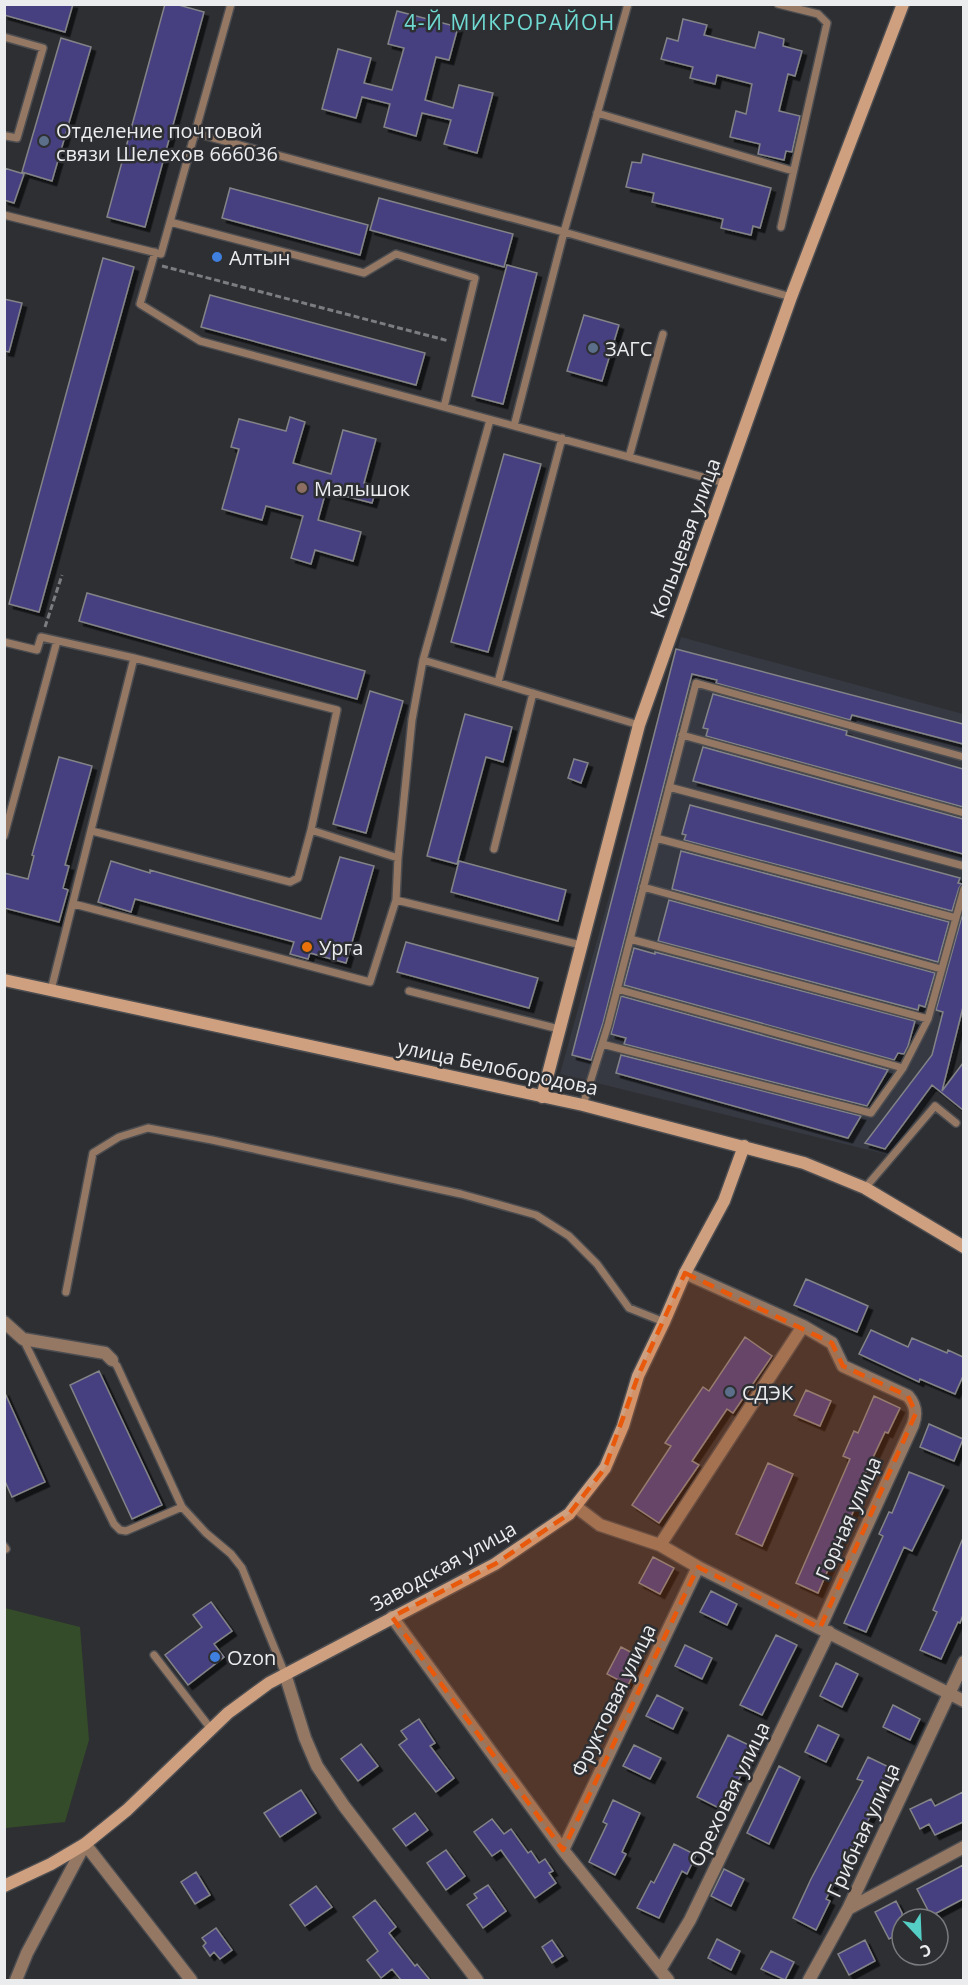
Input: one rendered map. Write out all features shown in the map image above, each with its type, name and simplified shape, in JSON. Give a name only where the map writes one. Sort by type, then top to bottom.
[{"type":"street","name":"Кольцевая улица","points":[[542,1097],[639,725],[791,297],[903,4]]},
{"type":"street","name":"улица Белобородова","points":[[4,980],[583,1105],[804,1162],[865,1188],[963,1246]]},
{"type":"street","name":"Заводская улица","points":[[4,1886],[51,1864],[85,1844],[127,1810],[236,1707],[285,1674],[495,1564],[568,1514],[605,1468],[623,1426],[638,1377],[685,1273],[724,1201],[744,1146]]},
{"type":"street","points":[[660,1545],[803,1326],[685,1273]]},
{"type":"street","points":[[4,1322],[23,1339],[105,1353],[112,1360]]},
{"type":"street","name":"Горная улица","points":[[803,1326],[832,1343],[843,1366],[908,1396],[916,1413],[913,1425],[825,1630]]},
{"type":"street","points":[[575,1506],[600,1525],[660,1545],[698,1567],[963,1701]]},
{"type":"street","name":"Фруктовая улица","points":[[563,1850],[698,1567]]},
{"type":"street","points":[[392,1617],[563,1850],[664,1975]]},
{"type":"street","name":"Ореховая улица","points":[[664,1975],[825,1630]]},
{"type":"street","name":"Грибная улица","points":[[809,1980],[848,1909],[963,1662]]},
{"type":"street","points":[[285,1674],[302,1730],[317,1766],[344,1806],[477,1980]]},
{"type":"street","points":[[16,1980],[27,1953],[85,1844],[191,1980]]},
{"type":"street","points":[[848,1909],[963,1847]]},
{"type":"lane","points":[[4,215],[161,254],[231,4]]},
{"type":"lane","points":[[514,426],[564,232],[628,4]]},
{"type":"lane","points":[[778,4],[818,14],[827,23],[781,228]]},
{"type":"lane","points":[[4,37],[43,48],[16,138],[5,137]]},
{"type":"lane","points":[[597,113],[793,171]]},
{"type":"lane","points":[[195,133],[564,232],[791,297]]},
{"type":"lane","points":[[170,222],[364,273],[396,254],[475,278],[444,407]]},
{"type":"lane","points":[[155,252],[140,304],[200,341],[725,483]]},
{"type":"lane","points":[[629,457],[663,334]]},
{"type":"lane","points":[[74,904],[370,982],[396,900],[412,720],[423,660],[490,420]]},
{"type":"lane","points":[[498,682],[562,438]]},
{"type":"lane","points":[[4,642],[37,650],[41,638],[57,641],[134,658],[337,710],[311,830],[298,878],[290,882],[92,831]]},
{"type":"lane","points":[[4,836],[57,641]]},
{"type":"lane","points":[[51,990],[134,658]]},
{"type":"lane","points":[[423,660],[639,725]]},
{"type":"lane","points":[[583,1105],[617,990],[696,683],[963,757]]},
{"type":"lane","points":[[494,849],[533,693]]},
{"type":"lane","points":[[682,735],[963,813]]},
{"type":"lane","points":[[669,787],[963,866]]},
{"type":"lane","points":[[311,830],[398,858]]},
{"type":"lane","points":[[656,838],[956,918]]},
{"type":"lane","points":[[643,887],[941,969]]},
{"type":"lane","points":[[602,1044],[871,1113],[903,1068],[928,1019],[963,889]]},
{"type":"lane","points":[[396,900],[581,945]]},
{"type":"lane","points":[[630,939],[928,1019]]},
{"type":"lane","points":[[617,990],[903,1068]]},
{"type":"lane","points":[[409,991],[560,1029]]},
{"type":"lane","points":[[865,1188],[935,1106],[956,1123]]},
{"type":"lane","points":[[66,1292],[93,1153],[119,1137],[148,1128],[449,1191],[536,1215],[569,1236],[597,1264],[629,1308],[664,1322]]},
{"type":"lane","points":[[23,1339],[114,1524],[120,1530],[126,1531],[182,1507]]},
{"type":"lane","points":[[112,1360],[117,1366],[182,1507],[206,1533],[231,1554],[242,1568],[285,1674]]},
{"type":"lane","points":[[154,1655],[211,1729]]},
{"type":"path","points":[[152,263],[459,344]]},
{"type":"path","points":[[41,638],[62,575]]},
{"type":"highlighted area","points":[[685,1273],[832,1343],[843,1366],[908,1396],[916,1413],[820,1628],[698,1567],[563,1850],[392,1617],[495,1564],[569,1514],[605,1468],[638,1376]]},
{"type":"shaded area","points":[[681,637],[963,714],[963,1027],[952,1067],[889,1155],[560,1074]]},
{"type":"green space","points":[[5,1608],[80,1627],[89,1740],[65,1822],[6,1828]]},
{"type":"building","points":[[4,4],[73,4],[65,32],[4,15]]},
{"type":"building","points":[[165,4],[175,4],[204,12],[145,227],[107,217]]},
{"type":"building","points":[[397,11],[458,27],[449,60],[436,57],[425,100],[453,108],[459,85],[493,93],[477,153],[444,144],[451,120],[422,113],[416,136],[384,127],[390,104],[362,97],[356,118],[322,109],[338,49],[371,58],[364,83],[392,90],[404,48],[388,44]]},
{"type":"building","points":[[683,19],[707,25],[704,35],[755,48],[759,32],[784,39],[783,46],[802,51],[795,76],[788,74],[779,111],[800,116],[792,152],[786,151],[784,160],[758,154],[760,144],[730,137],[736,111],[746,114],[752,84],[717,75],[715,84],[690,78],[693,67],[661,59],[667,38],[678,41]]},
{"type":"building","points":[[61,38],[91,47],[52,181],[22,172]]},
{"type":"building","points":[[643,154],[771,188],[760,228],[753,226],[751,235],[721,228],[723,219],[652,202],[654,193],[626,187],[632,162],[641,163]]},
{"type":"building","points":[[4,168],[24,174],[14,203],[4,200]]},
{"type":"building","points":[[230,188],[368,225],[360,255],[222,218]]},
{"type":"building","points":[[379,198],[513,234],[504,267],[370,230]]},
{"type":"building","points":[[103,258],[134,267],[39,612],[9,604]]},
{"type":"building","points":[[507,265],[537,273],[503,404],[472,396]]},
{"type":"building","points":[[210,295],[425,353],[416,385],[201,327]]},
{"type":"building","points":[[4,299],[22,303],[9,352],[4,351]]},
{"type":"building","name":"ЗАГС","points":[[584,315],[619,325],[602,381],[567,371]]},
{"type":"building","name":"Малышок","points":[[290,417],[305,422],[293,463],[331,474],[343,430],[376,439],[364,483],[377,486],[372,503],[326,491],[318,520],[361,532],[353,561],[315,550],[311,564],[291,558],[303,516],[266,506],[262,520],[222,509],[239,449],[231,447],[239,419],[286,431]]},
{"type":"building","points":[[504,454],[541,464],[488,652],[451,642]]},
{"type":"building","points":[[87,593],[365,671],[357,699],[79,621]]},
{"type":"building","points":[[676,649],[963,724],[963,744],[852,715],[850,720],[716,683],[717,680],[692,674],[603,1023],[591,1060],[572,1055]]},
{"type":"building","points":[[370,691],[403,701],[366,833],[333,824]]},
{"type":"building","points":[[713,694],[847,731],[846,735],[963,769],[963,807],[706,736],[708,729],[703,728]]},
{"type":"building","points":[[465,714],[512,727],[503,762],[486,757],[457,864],[427,856]]},
{"type":"building","points":[[703,747],[963,819],[963,854],[693,781]]},
{"type":"building","points":[[59,757],[92,766],[65,865],[69,866],[63,888],[68,890],[59,922],[4,908],[4,873],[28,879],[34,856],[32,855]]},
{"type":"building","points":[[574,759],[588,763],[581,783],[568,778]]},
{"type":"building","points":[[690,805],[960,878],[958,883],[962,884],[952,911],[684,840],[686,835],[682,834]]},
{"type":"building","points":[[681,851],[949,922],[938,962],[672,889]]},
{"type":"building","points":[[340,857],[374,866],[346,963],[310,953],[308,959],[290,954],[294,942],[135,899],[131,912],[98,902],[111,861],[321,919]]},
{"type":"building","points":[[459,861],[566,890],[558,921],[451,892]]},
{"type":"building","points":[[669,900],[935,973],[925,1007],[919,1005],[918,1010],[658,941]]},
{"type":"building","points":[[963,912],[963,1007],[942,1091],[963,1063],[963,1110],[932,1085],[885,1149],[865,1143],[932,1055],[943,1012],[936,1010]]},
{"type":"building","points":[[406,942],[538,978],[529,1008],[397,972]]},
{"type":"building","points":[[634,948],[915,1021],[908,1046],[904,1054],[898,1053],[894,1060],[624,985]]},
{"type":"building","points":[[621,996],[888,1070],[867,1106],[624,1044],[626,1038],[611,1034]]},
{"type":"building","points":[[621,1055],[861,1116],[848,1138],[616,1073]]},
{"type":"building","points":[[806,1279],[868,1306],[857,1332],[794,1305]]},
{"type":"building","points":[[871,1330],[908,1347],[912,1338],[947,1353],[948,1350],[963,1357],[963,1376],[955,1394],[920,1379],[919,1382],[859,1354]]},
{"type":"building","points":[[745,1337],[772,1356],[733,1413],[727,1409],[692,1461],[699,1465],[659,1523],[632,1505],[671,1446],[665,1443],[703,1387],[709,1391]]},
{"type":"building","points":[[99,1371],[162,1505],[132,1519],[70,1385]]},
{"type":"building","points":[[806,1390],[831,1401],[820,1426],[794,1415]]},
{"type":"building","points":[[4,1391],[45,1482],[12,1497],[4,1479]]},
{"type":"building","points":[[874,1396],[900,1408],[888,1433],[885,1432],[862,1481],[866,1482],[818,1593],[796,1583],[850,1459],[843,1456],[854,1431],[858,1433]]},
{"type":"building","points":[[929,1424],[963,1439],[954,1461],[920,1447]]},
{"type":"building","points":[[768,1463],[793,1474],[762,1546],[736,1534]]},
{"type":"building","points":[[909,1472],[944,1486],[912,1551],[904,1547],[866,1632],[844,1623],[883,1536],[879,1534],[889,1512],[892,1513]]},
{"type":"building","points":[[963,1538],[963,1615],[941,1659],[920,1650],[937,1612],[933,1610]]},
{"type":"building","points":[[653,1557],[674,1568],[660,1594],[639,1583]]},
{"type":"building","points":[[711,1591],[737,1604],[727,1625],[700,1612]]},
{"type":"building","points":[[211,1602],[232,1631],[214,1644],[224,1657],[188,1685],[165,1655],[202,1627],[193,1615]]},
{"type":"building","points":[[776,1635],[797,1645],[762,1715],[740,1705]]},
{"type":"building","points":[[685,1645],[712,1658],[702,1679],[675,1666]]},
{"type":"building","points":[[621,1647],[642,1658],[628,1685],[607,1674]]},
{"type":"building","points":[[836,1663],[858,1674],[842,1707],[820,1696]]},
{"type":"building","points":[[657,1695],[683,1708],[673,1729],[646,1716]]},
{"type":"building","points":[[893,1705],[920,1719],[910,1740],[883,1727]]},
{"type":"building","points":[[419,1719],[435,1743],[430,1746],[454,1778],[436,1792],[399,1745],[407,1739],[401,1731]]},
{"type":"building","points":[[818,1725],[839,1735],[826,1762],[805,1752]]},
{"type":"building","points":[[728,1735],[755,1748],[723,1810],[697,1797]]},
{"type":"building","points":[[361,1744],[378,1766],[358,1781],[341,1759]]},
{"type":"building","points":[[634,1745],[661,1758],[650,1779],[623,1766]]},
{"type":"building","points":[[868,1757],[895,1770],[826,1899],[830,1901],[816,1930],[793,1918],[863,1781],[857,1779]]},
{"type":"building","points":[[779,1766],[800,1777],[769,1844],[747,1833]]},
{"type":"building","points":[[301,1790],[316,1813],[280,1837],[264,1813]]},
{"type":"building","points":[[963,1792],[963,1822],[935,1835],[929,1824],[920,1829],[910,1809],[931,1799],[935,1806]]},
{"type":"building","points":[[613,1800],[640,1813],[622,1852],[626,1854],[615,1875],[589,1862],[607,1824],[603,1822]]},
{"type":"building","points":[[415,1813],[428,1830],[406,1846],[393,1829]]},
{"type":"building","points":[[492,1819],[504,1834],[511,1829],[528,1853],[531,1851],[539,1863],[545,1859],[553,1871],[549,1873],[556,1883],[535,1898],[501,1850],[492,1856],[474,1832]]},
{"type":"building","points":[[674,1844],[696,1855],[687,1874],[682,1871],[659,1918],[637,1908],[651,1881],[654,1883]]},
{"type":"building","points":[[446,1850],[465,1876],[446,1890],[427,1863]]},
{"type":"building","points":[[963,1865],[963,1899],[948,1907],[926,1907],[917,1889]]},
{"type":"building","points":[[724,1869],[744,1879],[731,1906],[711,1896]]},
{"type":"building","points":[[196,1872],[210,1895],[195,1904],[181,1882]]},
{"type":"building","points":[[488,1885],[506,1911],[483,1928],[467,1905],[477,1898],[474,1894]]},
{"type":"building","points":[[316,1886],[332,1907],[305,1926],[290,1905]]},
{"type":"building","points":[[375,1900],[396,1927],[389,1933],[415,1966],[417,1964],[430,1980],[401,1980],[392,1969],[381,1978],[367,1960],[378,1951],[353,1917]]},
{"type":"building","points":[[896,1901],[899,1907],[890,1907],[890,1938],[889,1939],[875,1912]]},
{"type":"building","points":[[216,1928],[232,1950],[220,1959],[214,1952],[210,1956],[203,1946],[206,1943],[202,1938]]},
{"type":"building","points":[[717,1939],[740,1951],[731,1970],[708,1958]]},
{"type":"building","points":[[552,1940],[563,1956],[552,1963],[542,1947]]},
{"type":"building","points":[[865,1940],[875,1961],[849,1975],[838,1954]]},
{"type":"building","points":[[771,1951],[794,1962],[785,1980],[761,1969]]},
{"type":"place","name":"Отделение почтовой связи Шелехов 666036","points":[[44,141]]},
{"type":"place","name":"Алтын","points":[[217,257]]},
{"type":"place","name":"ЗАГС","points":[[593,348]]},
{"type":"place","name":"Малышок","points":[[302,488]]},
{"type":"place","name":"Урга","points":[[307,947]]},
{"type":"place","name":"СДЭК","points":[[730,1392]]},
{"type":"place","name":"Ozon","points":[[215,1657]]},
{"type":"district","name":"4-Й МИКРОРАЙОН","points":[[510,22]]}]
